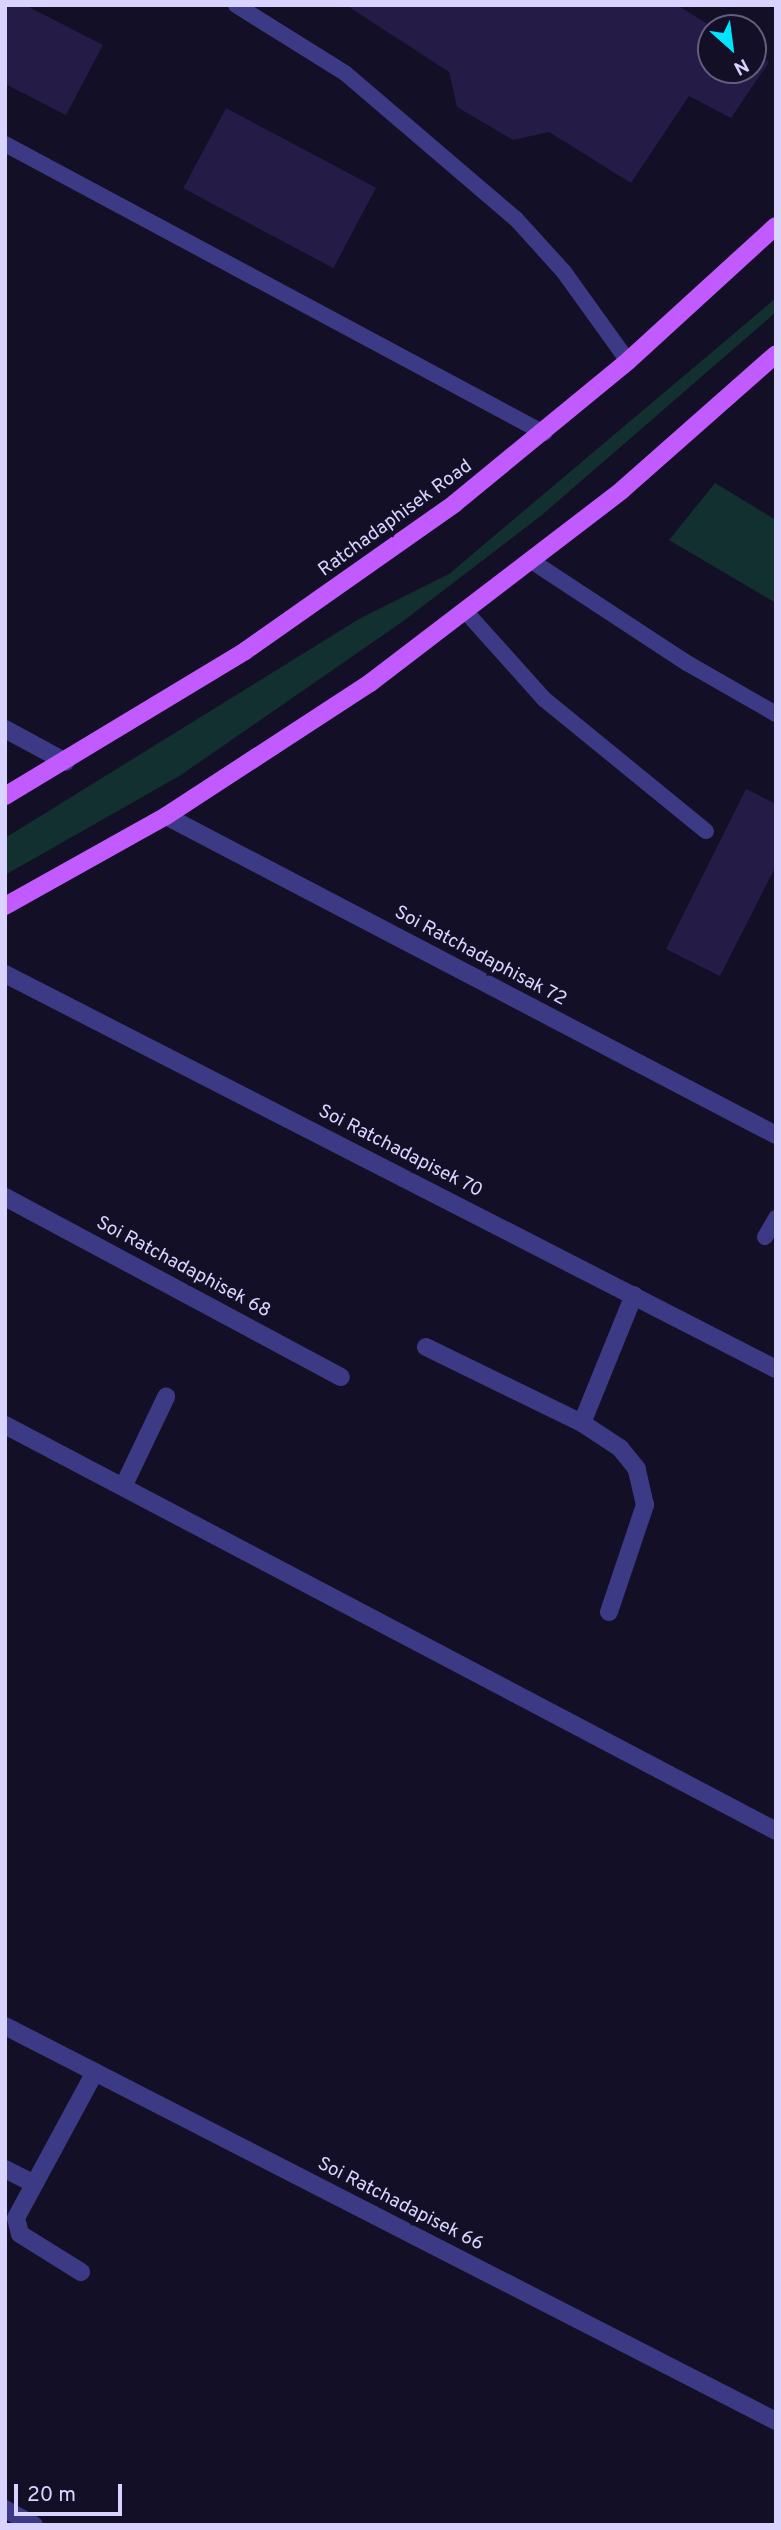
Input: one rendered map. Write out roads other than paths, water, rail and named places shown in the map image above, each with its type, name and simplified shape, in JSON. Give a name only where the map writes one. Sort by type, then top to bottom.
[{"type":"main road","name":"Ratchadaphisek Road","points":[[5,796],[66,762],[359,574],[544,433],[628,361],[776,226]]},
{"type":"main road","points":[[5,906],[166,816],[370,683],[533,562],[632,482],[776,354]]},
{"type":"street","points":[[5,729],[66,762]]},
{"type":"street","name":"Soi Ratchadaphisak 72","points":[[166,816],[776,1135]]},
{"type":"street","name":"Soi Ratchadapisek 70","points":[[5,974],[776,1369]]},
{"type":"street","name":"Soi Ratchadaphisek 68","points":[[5,1197],[341,1377]]},
{"type":"street","points":[[582,1423],[634,1295]]},
{"type":"street","points":[[426,1347],[582,1423],[620,1448],[637,1469],[645,1505],[609,1612]]},
{"type":"street","points":[[124,1485],[166,1397]]},
{"type":"street","points":[[5,1425],[124,1485],[776,1831]]},
{"type":"street","name":"Soi Ratchadapisek 66","points":[[5,2026],[776,2421]]},
{"type":"street","points":[[81,2272],[20,2234],[16,2218],[32,2183],[95,2072]]},
{"type":"street","points":[[5,2169],[32,2183]]},
{"type":"street","points":[[5,2509],[34,2525]]},
{"type":"lane","points":[[236,5],[345,73],[516,219],[564,272],[628,361]]},
{"type":"lane","points":[[5,145],[544,433]]},
{"type":"lane","points":[[533,562],[687,663],[776,715]]},
{"type":"lane","points":[[466,612],[544,699],[706,831]]},
{"type":"lane","points":[[765,1237],[776,1218]]}]
